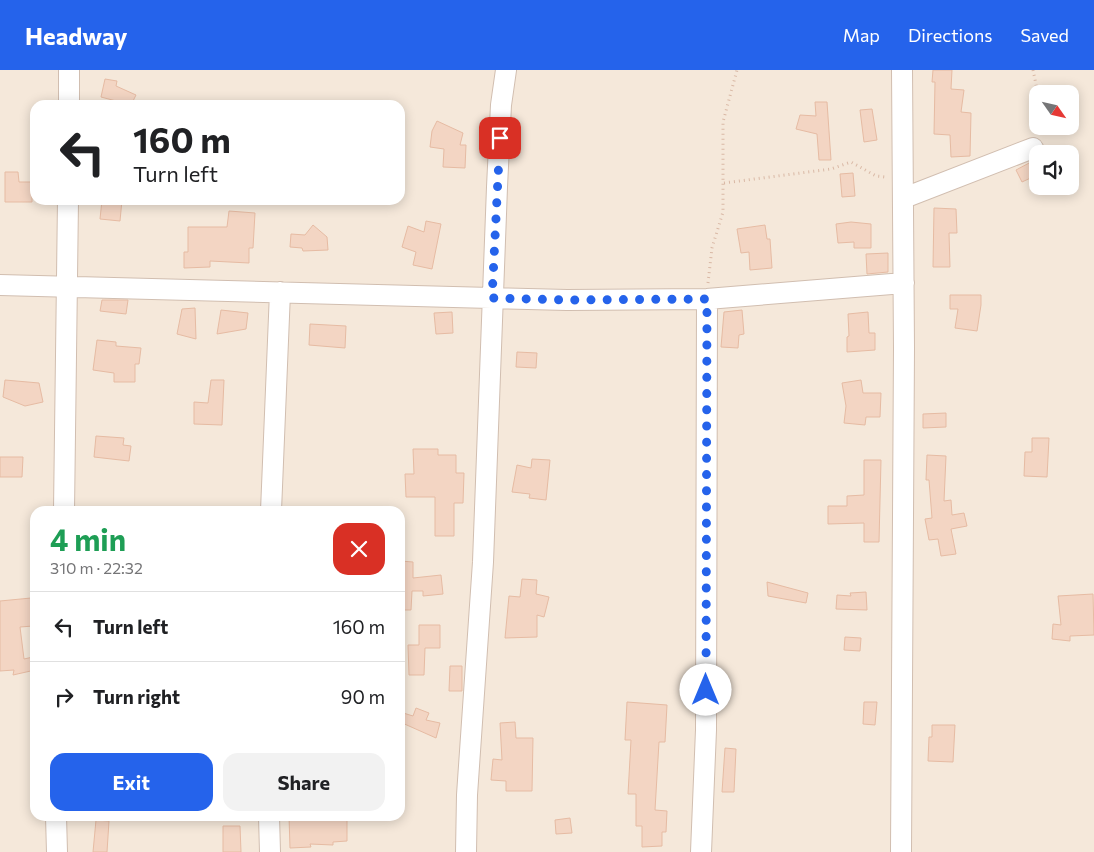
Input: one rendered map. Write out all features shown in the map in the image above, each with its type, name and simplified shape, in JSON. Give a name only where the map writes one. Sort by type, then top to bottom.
[{"type":"street","points":[[69,70],[69,100]]},
{"type":"street","points":[[466,852],[467,795],[483,562],[501,105],[506,70]]},
{"type":"street","points":[[901,852],[904,283],[902,70]]},
{"type":"street","points":[[904,198],[1029,149]]},
{"type":"street","points":[[64,506],[68,205]]},
{"type":"street","points":[[0,285],[568,300],[707,299],[904,283]]},
{"type":"street","points":[[271,506],[280,292]]},
{"type":"street","points":[[701,852],[706,720],[707,299]]},
{"type":"street","points":[[56,821],[57,852]]},
{"type":"street","points":[[269,821],[270,852]]},
{"type":"path","points":[[707,299],[712,248],[723,212],[723,122],[737,70]]},
{"type":"path","points":[[1033,70],[1036,85]]},
{"type":"path","points":[[724,183],[831,169],[851,162],[876,176],[904,177]]},
{"type":"shaded area","points":[[0,70],[1094,70],[1094,852],[0,852]]},
{"type":"building","points":[[933,70],[952,70],[951,89],[964,90],[961,112],[971,113],[970,156],[951,157],[950,135],[934,134],[935,82],[932,82]]},
{"type":"building","points":[[105,79],[117,81],[116,86],[136,95],[134,100],[112,100],[101,97]]},
{"type":"building","points":[[815,102],[827,102],[831,160],[819,160],[817,134],[796,129],[800,115],[816,116]]},
{"type":"building","points":[[872,109],[877,140],[864,142],[860,110]]},
{"type":"building","points":[[437,121],[463,133],[460,145],[466,145],[465,168],[443,167],[444,149],[430,147],[432,131]]},
{"type":"building","points":[[1029,163],[1029,179],[1022,182],[1016,170]]},
{"type":"building","points":[[5,172],[18,172],[19,182],[30,182],[30,202],[5,202]]},
{"type":"building","points":[[853,173],[855,196],[842,197],[840,174]]},
{"type":"building","points":[[101,205],[122,205],[120,221],[100,219]]},
{"type":"building","points":[[934,208],[956,209],[957,233],[949,233],[950,267],[933,267]]},
{"type":"building","points":[[229,211],[255,213],[253,248],[249,248],[249,263],[210,261],[210,267],[184,268],[184,252],[188,252],[188,227],[227,227]]},
{"type":"building","points":[[426,221],[441,224],[432,269],[413,265],[416,252],[402,247],[408,226],[424,232]]},
{"type":"building","points":[[851,222],[871,224],[871,248],[854,248],[854,242],[838,243],[836,224]]},
{"type":"building","points":[[313,225],[327,237],[328,250],[303,251],[302,248],[290,247],[291,234],[305,235]]},
{"type":"building","points":[[765,225],[767,239],[770,239],[772,268],[750,270],[749,252],[741,253],[737,229]]},
{"type":"building","points":[[888,253],[888,272],[867,274],[866,254]]},
{"type":"building","points":[[950,295],[981,295],[977,331],[955,328],[958,309],[950,309]]},
{"type":"building","points":[[102,300],[128,300],[126,314],[100,311]]},
{"type":"building","points":[[195,308],[196,339],[177,334],[182,309]]},
{"type":"building","points":[[221,310],[248,313],[246,329],[217,334]]},
{"type":"building","points":[[742,310],[744,334],[739,335],[738,348],[721,347],[724,312]]},
{"type":"building","points":[[452,312],[453,333],[436,334],[434,313]]},
{"type":"building","points":[[868,312],[869,333],[875,333],[875,350],[847,352],[847,337],[849,336],[848,314]]},
{"type":"building","points":[[310,324],[346,326],[345,348],[309,345]]},
{"type":"building","points":[[97,340],[116,342],[116,346],[141,348],[139,364],[135,364],[135,382],[114,382],[114,373],[93,370]]},
{"type":"building","points":[[517,352],[537,353],[536,368],[516,367]]},
{"type":"building","points":[[5,380],[39,383],[43,402],[25,406],[3,397]]},
{"type":"building","points":[[211,380],[224,380],[222,425],[194,424],[194,402],[208,403]]},
{"type":"building","points":[[861,380],[863,393],[881,393],[880,417],[866,417],[865,425],[844,423],[846,406],[842,383]]},
{"type":"building","points":[[946,413],[946,427],[923,428],[923,414]]},
{"type":"building","points":[[96,436],[124,438],[123,445],[131,446],[129,461],[94,457]]},
{"type":"building","points":[[1032,438],[1049,438],[1047,477],[1024,476],[1025,452],[1032,452]]},
{"type":"building","points":[[413,449],[438,449],[438,455],[456,455],[456,473],[464,473],[463,503],[454,503],[454,536],[435,536],[435,497],[406,497],[405,474],[414,474]]},
{"type":"building","points":[[927,455],[946,456],[944,501],[951,500],[952,515],[964,513],[967,526],[951,529],[956,554],[941,556],[938,539],[929,540],[925,519],[932,518],[929,480],[926,480]]},
{"type":"building","points":[[0,457],[23,457],[22,477],[0,477]]},
{"type":"building","points":[[532,459],[550,460],[546,500],[529,498],[530,494],[512,492],[517,465],[531,468]]},
{"type":"building","points":[[864,460],[881,460],[879,542],[864,542],[864,523],[828,524],[828,506],[847,506],[847,496],[864,495]]},
{"type":"building","points":[[405,561],[413,562],[413,578],[441,575],[443,594],[423,596],[423,591],[412,591],[411,610],[405,610]]},
{"type":"building","points":[[522,579],[537,580],[536,594],[549,597],[544,617],[537,615],[537,637],[505,638],[509,596],[520,597]]},
{"type":"building","points":[[767,582],[808,593],[806,603],[768,596]]},
{"type":"building","points":[[866,592],[867,610],[836,609],[837,595],[851,596],[850,593]]},
{"type":"building","points":[[1093,594],[1094,635],[1070,636],[1070,641],[1052,639],[1053,624],[1061,625],[1058,596]]},
{"type":"building","points":[[30,598],[30,626],[20,627],[24,659],[30,658],[30,671],[13,675],[14,670],[0,671],[0,601]]},
{"type":"building","points":[[419,625],[440,625],[440,648],[425,648],[424,675],[409,675],[408,645],[419,645]]},
{"type":"building","points":[[845,637],[861,638],[860,651],[844,650]]},
{"type":"building","points":[[450,666],[462,666],[462,691],[449,691]]},
{"type":"building","points":[[627,702],[667,705],[665,742],[659,742],[655,810],[667,811],[666,832],[662,832],[662,846],[642,847],[642,826],[636,826],[636,794],[628,794],[631,740],[625,740]]},
{"type":"building","points":[[864,702],[877,702],[875,725],[863,724]]},
{"type":"building","points":[[416,708],[429,713],[426,720],[440,723],[436,738],[405,724],[405,714],[413,716]]},
{"type":"building","points":[[515,722],[516,738],[533,738],[532,791],[506,791],[506,781],[491,780],[493,759],[502,760],[500,723]]},
{"type":"building","points":[[932,725],[955,725],[953,762],[928,761],[929,737],[932,737]]},
{"type":"building","points":[[725,748],[736,749],[734,792],[722,792]]},
{"type":"building","points":[[570,818],[572,833],[556,834],[555,820]]},
{"type":"building","points":[[96,821],[109,821],[107,852],[93,852]]},
{"type":"building","points":[[289,821],[347,821],[347,841],[333,842],[333,845],[310,844],[311,847],[290,848]]},
{"type":"building","points":[[223,826],[240,826],[241,852],[223,852]]},
{"type":"route","points":[[500,138],[492,298],[568,300],[707,299],[706,690]]}]
